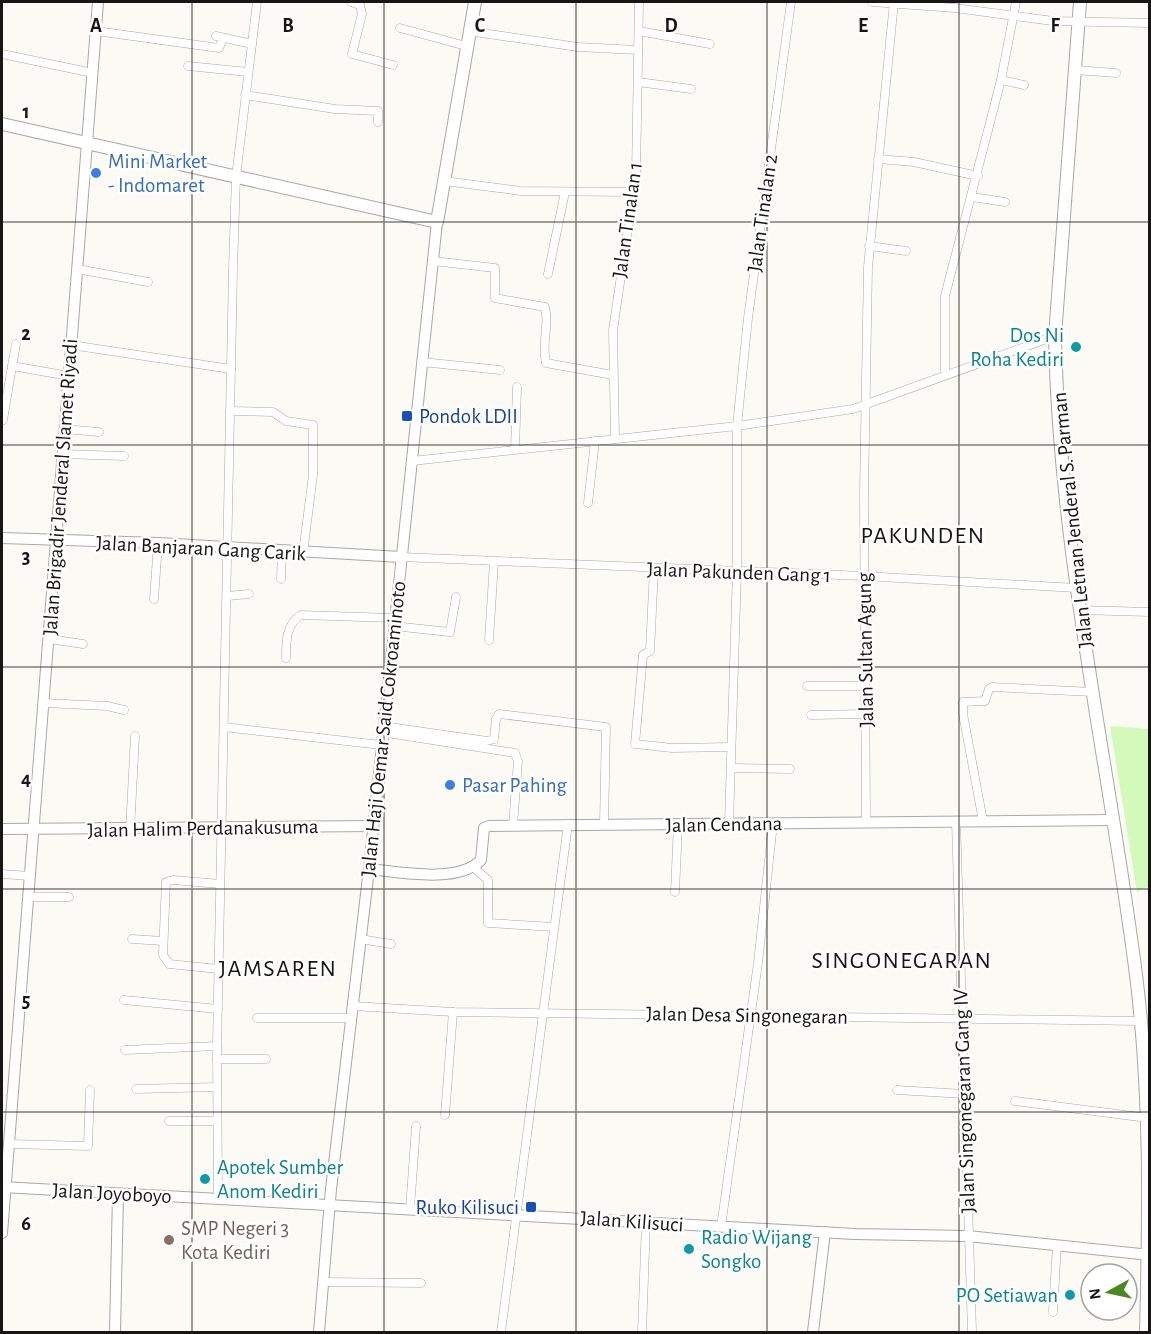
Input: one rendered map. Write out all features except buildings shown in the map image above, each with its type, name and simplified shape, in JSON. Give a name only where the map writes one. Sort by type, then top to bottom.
[{"type":"main road","points":[[2,124],[437,222],[468,31],[475,2]]},
{"type":"main road","name":"Jalan Letnan Jenderal S. Parman","points":[[1080,2],[1055,336],[1058,420],[1080,610],[1114,820],[1141,1021],[1148,1118],[1149,1255],[1146,1332]]},
{"type":"street","name":"Jalan Brigadir Jenderal Slamet Riyadi","points":[[2,1233],[3,1187],[9,1144],[98,2]]},
{"type":"street","points":[[218,1198],[217,1046],[236,177],[257,2]]},
{"type":"street","points":[[351,2],[360,5],[362,14],[352,54],[393,66]]},
{"type":"street","name":"Jalan Tinalan 1","points":[[615,438],[613,375],[615,303],[634,192],[639,2]]},
{"type":"street","name":"Jalan Tinalan 2","points":[[729,823],[737,571],[737,426],[751,296],[791,2]]},
{"type":"street","points":[[872,2],[894,2],[1013,17],[1078,22],[1149,23]]},
{"type":"street","name":"Jalan Sultan Agung","points":[[866,822],[864,406],[869,246],[894,2]]},
{"type":"street","points":[[945,374],[945,296],[978,176],[1001,80],[1016,2]]},
{"type":"street","points":[[400,28],[466,46]]},
{"type":"street","points":[[96,31],[219,48],[220,37],[252,44]]},
{"type":"street","points":[[468,31],[578,46],[638,50]]},
{"type":"street","points":[[639,31],[710,44]]},
{"type":"street","points":[[2,54],[93,73]]},
{"type":"street","points":[[188,66],[248,72]]},
{"type":"street","points":[[1074,70],[1116,73]]},
{"type":"street","points":[[1001,80],[1024,84]]},
{"type":"street","points":[[638,82],[691,89]]},
{"type":"street","points":[[246,95],[335,109],[378,111],[378,122]]},
{"type":"street","points":[[878,159],[914,162],[978,176]]},
{"type":"street","points":[[444,181],[521,191],[634,192]]},
{"type":"street","points":[[548,274],[565,192]]},
{"type":"street","points":[[972,197],[1005,202]]},
{"type":"street","name":"Jalan Haji Oemar Said Cokroaminoto","points":[[319,1332],[330,1206],[369,869],[393,622],[437,222]]},
{"type":"street","points":[[869,246],[906,251]]},
{"type":"street","points":[[433,256],[495,268],[495,298],[545,307],[547,316],[542,347],[546,363],[613,375]]},
{"type":"street","points":[[77,269],[148,282]]},
{"type":"street","points":[[412,461],[737,426],[864,406],[945,374],[1055,336]]},
{"type":"street","points":[[3,420],[16,344]]},
{"type":"street","points":[[71,345],[231,369]]},
{"type":"street","points":[[422,362],[500,370]]},
{"type":"street","points":[[12,366],[69,376]]},
{"type":"street","points":[[515,449],[518,387]]},
{"type":"street","points":[[230,411],[273,412],[286,421],[313,425],[313,475],[303,553]]},
{"type":"street","points":[[64,429],[99,432]]},
{"type":"street","points":[[588,503],[595,441]]},
{"type":"street","points":[[62,454],[124,456]]},
{"type":"street","name":"Jalan Banjaran Gang Carik","points":[[2,538],[158,543],[282,552],[401,557]]},
{"type":"street","points":[[154,599],[158,543]]},
{"type":"street","points":[[281,579],[282,552]]},
{"type":"street","name":"Jalan Pakunden Gang 1","points":[[401,557],[864,576],[1077,588]]},
{"type":"street","points":[[489,640],[494,562]]},
{"type":"street","points":[[654,568],[650,651],[643,655],[635,744],[672,747],[731,747]]},
{"type":"street","points":[[228,596],[249,594]]},
{"type":"street","points":[[286,658],[288,633],[293,622],[301,615],[393,622],[450,632],[456,597]]},
{"type":"street","points":[[1080,610],[1149,612]]},
{"type":"street","points":[[49,639],[83,644]]},
{"type":"street","points":[[807,686],[865,686]]},
{"type":"street","points":[[983,821],[963,714],[963,702],[985,701],[989,688],[992,687],[1093,692]]},
{"type":"street","points":[[44,703],[107,706],[124,710]]},
{"type":"street","points":[[382,729],[487,741],[494,739],[496,716],[499,714],[606,727],[604,824]]},
{"type":"street","points":[[811,715],[866,714]]},
{"type":"street","points":[[224,727],[381,745]]},
{"type":"street","points":[[382,729],[515,753],[518,761],[513,825]]},
{"type":"street","points":[[130,830],[135,736]]},
{"type":"street","points":[[731,768],[790,769]]},
{"type":"street","name":"Jalan Cendana","points":[[473,867],[483,855],[484,828],[513,825],[1114,820]]},
{"type":"street","name":"Jalan Singonegaran Gang IV","points":[[956,822],[972,1332]]},
{"type":"street","points":[[721,1227],[751,1016],[773,823]]},
{"type":"street","points":[[501,1332],[568,824]]},
{"type":"street","points":[[675,892],[678,824]]},
{"type":"street","name":"Jalan Halim Perdanakusuma","points":[[2,829],[130,830],[373,826]]},
{"type":"street","points":[[369,869],[443,874],[461,872],[473,867],[488,880],[488,923],[554,927]]},
{"type":"street","points":[[2,874],[30,876]]},
{"type":"street","points":[[219,969],[169,964],[163,955],[163,941],[168,881],[220,884]]},
{"type":"street","points":[[28,897],[69,897]]},
{"type":"street","points":[[132,939],[163,941]]},
{"type":"street","points":[[360,939],[391,944]]},
{"type":"street","points":[[124,1000],[218,1009]]},
{"type":"street","name":"Jalan Desa Singonegaran","points":[[257,1018],[352,1012],[543,1012],[1141,1021]]},
{"type":"street","points":[[445,1115],[453,1012]]},
{"type":"street","points":[[125,1050],[217,1046]]},
{"type":"street","points":[[217,1059],[266,1059]]},
{"type":"street","points":[[136,1089],[217,1087]]},
{"type":"street","points":[[9,1144],[88,1146],[90,1090]]},
{"type":"street","points":[[897,1090],[964,1094]]},
{"type":"street","points":[[1015,1101],[1148,1118]]},
{"type":"street","points":[[168,1121],[217,1121]]},
{"type":"street","points":[[410,1209],[416,1126]]},
{"type":"street","name":"Jalan Joyoboyo","points":[[3,1187],[330,1206]]},
{"type":"street","points":[[115,1332],[118,1194]]},
{"type":"street","name":"Jalan Kilisuci","points":[[330,1206],[825,1232],[968,1236],[1149,1255]]},
{"type":"street","points":[[642,1332],[646,1222]]},
{"type":"street","points":[[813,1332],[825,1232]]},
{"type":"street","points":[[1053,1312],[1057,1245]]},
{"type":"street","points":[[323,1282],[421,1283]]},
{"type":"green space","points":[[1110,726],[1149,729],[1149,886],[1137,892]]},
{"type":"place","name":"Mini Market - Indomaret","points":[[96,173]]},
{"type":"place","name":"Dos Ni Roha Kediri","points":[[1076,347]]},
{"type":"place","name":"Pondok LDII","points":[[407,416]]},
{"type":"place","name":"Pasar Pahing","points":[[450,785]]},
{"type":"place","name":"Apotek Sumber Anom Kediri","points":[[205,1179]]},
{"type":"place","name":"Ruko Kilisuci","points":[[531,1207]]},
{"type":"place","name":"SMP Negeri 3 Kota Kediri","points":[[169,1240]]},
{"type":"place","name":"Radio Wijang Songko","points":[[689,1249]]},
{"type":"place","name":"PO Setiawan","points":[[1070,1295]]},
{"type":"district","name":"PAKUNDEN","points":[[923,535]]},
{"type":"district","name":"SINGONEGARAN","points":[[902,960]]},
{"type":"district","name":"JAMSAREN","points":[[278,968]]}]
